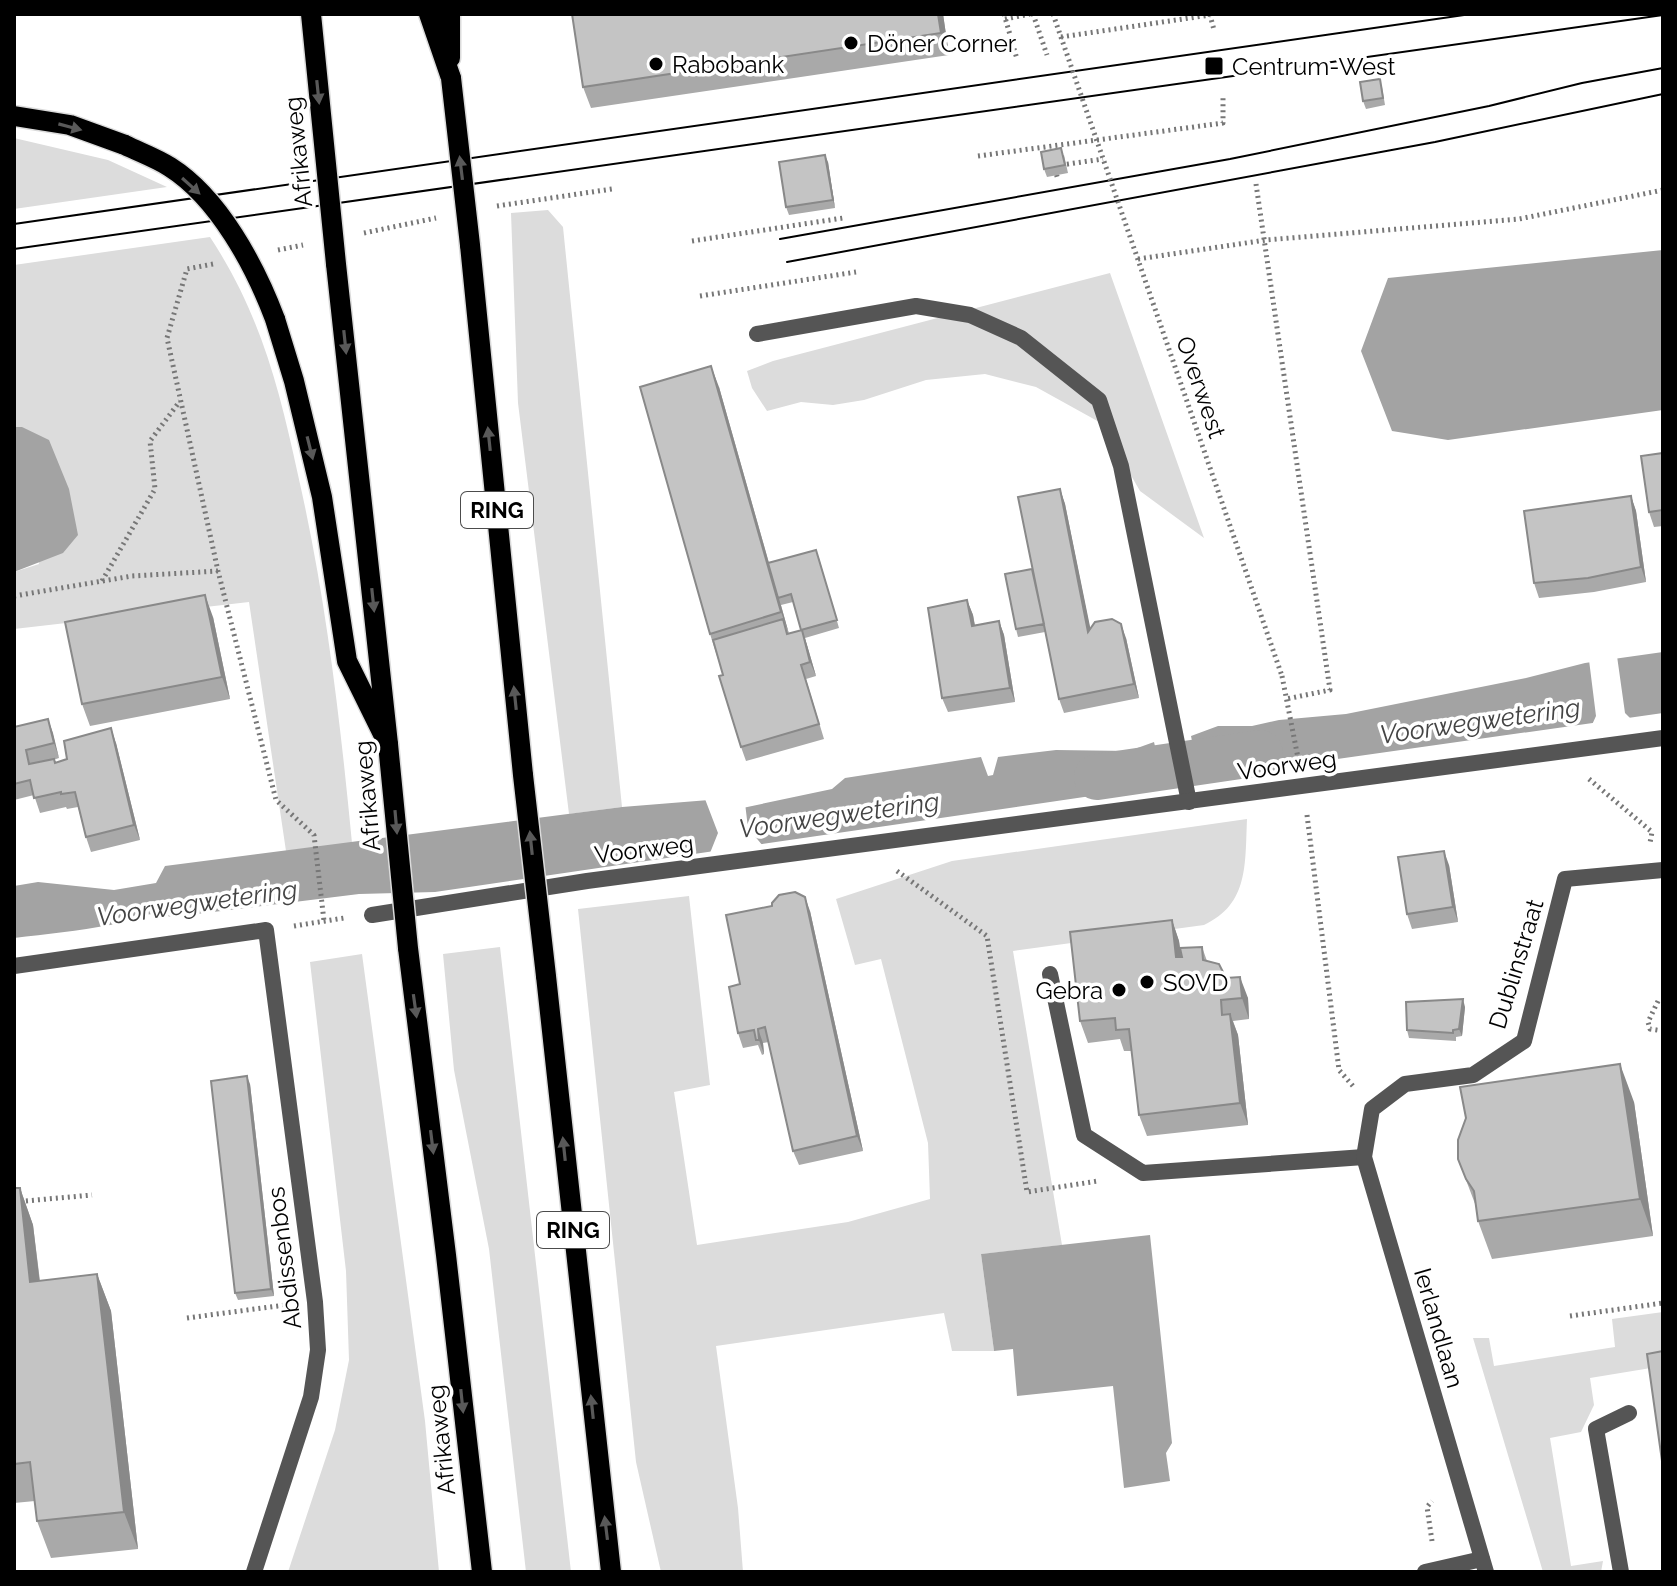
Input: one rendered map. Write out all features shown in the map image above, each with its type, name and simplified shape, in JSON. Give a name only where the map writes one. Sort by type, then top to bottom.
[{"type":"main road","name":"Afrikaweg","points":[[311,14],[408,948],[482,1572]]},
{"type":"main road","points":[[429,14],[451,78]]},
{"type":"main road","name":"RING","points":[[450,14],[451,78],[523,775],[611,1572]]},
{"type":"main road","points":[[14,116],[70,125],[125,145],[171,168],[204,198],[242,247],[264,289],[294,381],[322,497],[347,661],[388,744]]},
{"type":"street","points":[[757,334],[916,306],[970,315],[1021,338],[1099,400],[1121,466],[1188,797]]},
{"type":"street","name":"Voorweg","points":[[372,915],[587,881],[1188,797],[1303,788],[1663,738]]},
{"type":"street","name":"Dublinstraat","points":[[1372,1109],[1405,1084],[1473,1075],[1524,1041],[1565,879],[1663,870]]},
{"type":"street","points":[[14,966],[266,930]]},
{"type":"street","name":"Abdissenbos","points":[[254,1572],[311,1397],[318,1350],[315,1302],[266,930]]},
{"type":"street","points":[[1050,974],[1084,1135],[1143,1173],[1364,1157]]},
{"type":"street","name":"Ierlandlaan","points":[[1372,1109],[1364,1157],[1484,1566],[1430,1571]]},
{"type":"street","points":[[1621,1572],[1596,1429],[1629,1413]]},
{"type":"path","points":[[1017,59],[1005,16],[1031,14],[1047,55]]},
{"type":"path","name":"Overwest","points":[[1053,14],[1282,676],[1299,760]]},
{"type":"path","points":[[1061,37],[1210,15],[1214,30]]},
{"type":"path","points":[[978,156],[1223,123],[1223,97]]},
{"type":"path","points":[[1058,180],[1055,165],[1103,159]]},
{"type":"path","points":[[1256,184],[1330,690],[1286,699]]},
{"type":"path","points":[[526,200],[612,189]]},
{"type":"path","points":[[1138,259],[1266,240],[1519,219],[1663,190]]},
{"type":"path","points":[[692,241],[843,218]]},
{"type":"path","points":[[700,296],[856,272]]},
{"type":"path","points":[[102,581],[155,489],[150,441],[181,400]]},
{"type":"path","points":[[14,596],[132,576],[218,571],[276,800],[314,835],[324,921]]},
{"type":"path","points":[[1557,753],[1652,832]]},
{"type":"path","points":[[1303,788],[1339,1070],[1372,1109]]},
{"type":"path","points":[[860,845],[987,936],[1027,1192],[1143,1173]]},
{"type":"path","points":[[266,930],[372,915]]},
{"type":"path","points":[[1658,1001],[1648,1022],[1650,1029],[1663,1031]]},
{"type":"path","points":[[14,1202],[92,1195]]},
{"type":"path","points":[[187,1318],[315,1302]]},
{"type":"path","points":[[1570,1316],[1663,1303]]},
{"type":"shaded area","points":[[14,138],[108,160],[167,187],[14,209]]},
{"type":"shaded area","points":[[548,210],[563,227],[622,807],[569,814],[518,403],[511,213]]},
{"type":"shaded area","points":[[210,237],[255,322],[291,443],[324,612],[352,843],[286,851],[249,602],[14,629],[14,572],[39,564],[22,427],[14,427],[14,265]]},
{"type":"shaded area","points":[[1110,273],[1204,538],[1140,491],[1101,423],[1036,387],[985,374],[926,380],[864,400],[833,405],[801,402],[767,411],[752,388],[747,371],[773,361]]},
{"type":"shaded area","points":[[1247,819],[1244,867],[1237,894],[1219,916],[1204,925],[1013,951],[1062,1245],[981,1254],[994,1351],[952,1351],[944,1313],[716,1346],[738,1508],[743,1572],[661,1572],[636,1462],[578,909],[689,896],[710,1085],[674,1092],[697,1245],[848,1222],[930,1199],[928,1143],[881,959],[855,965],[836,899],[952,861]]},
{"type":"shaded area","points":[[500,947],[571,1572],[526,1572],[489,1249],[454,1070],[443,954]]},
{"type":"shaded area","points":[[362,954],[425,1421],[439,1572],[288,1572],[335,1430],[349,1360],[346,1271],[310,962]]},
{"type":"shaded area","points":[[1663,1312],[1663,1366],[1590,1378],[1594,1405],[1581,1432],[1550,1438],[1571,1566],[1603,1561],[1601,1572],[1543,1572],[1473,1338],[1489,1338],[1494,1366],[1615,1347],[1612,1319]]},
{"type":"water","points":[[1663,250],[1663,410],[1448,440],[1392,431],[1361,351],[1388,278]]},
{"type":"water","points":[[14,427],[22,427],[49,440],[69,489],[78,535],[63,553],[14,572]]},
{"type":"water","points":[[1663,652],[1663,713],[1203,778],[1198,771],[1191,736],[1218,726],[1252,726],[1279,720],[1346,714],[1585,663]]},
{"type":"water","points":[[1154,742],[1162,776],[1159,786],[435,892],[359,894],[172,917],[146,915],[98,927],[14,938],[14,886],[38,882],[114,890],[156,883],[165,866],[622,807],[709,800],[714,814],[832,789],[845,778],[981,757],[988,776],[993,775],[998,757],[1056,750],[1129,751]]},
{"type":"water","points":[[1150,1235],[1172,1443],[1166,1453],[1170,1481],[1124,1488],[1113,1386],[1017,1396],[1013,1349],[994,1351],[981,1254]]},
{"type":"pier","points":[[1617,656],[1625,713],[1633,721],[1591,727],[1596,716],[1589,660]]},
{"type":"pier","points":[[712,798],[716,809],[745,803],[748,828],[763,846],[710,853],[718,833],[705,799]]},
{"type":"building","points":[[572,14],[938,14],[941,33],[583,87]]},
{"type":"building","points":[[1380,79],[1383,98],[1363,101],[1360,82]]},
{"type":"building","points":[[1061,148],[1065,165],[1044,169],[1041,152]]},
{"type":"building","points":[[825,155],[833,200],[786,207],[779,162]]},
{"type":"building","points":[[711,366],[781,612],[710,634],[640,387]]},
{"type":"building","points":[[1663,453],[1663,510],[1649,512],[1641,456]]},
{"type":"building","points":[[1060,489],[1088,632],[1095,622],[1112,619],[1121,624],[1134,684],[1059,699],[1018,497]]},
{"type":"building","points":[[1631,496],[1641,567],[1588,578],[1534,583],[1524,511]]},
{"type":"building","points":[[816,550],[837,620],[801,630],[791,594],[778,598],[768,563]]},
{"type":"building","points":[[1032,569],[1044,624],[1016,629],[1005,574]]},
{"type":"building","points":[[205,595],[222,677],[82,704],[65,622]]},
{"type":"building","points":[[967,600],[972,626],[999,621],[1010,688],[942,698],[928,608]]},
{"type":"building","points":[[783,619],[787,634],[802,630],[810,662],[801,665],[819,724],[741,747],[719,676],[723,675],[713,640]]},
{"type":"building","points":[[48,719],[54,743],[26,750],[29,764],[54,759],[55,763],[67,759],[64,741],[111,728],[134,825],[86,837],[75,792],[34,798],[30,780],[14,784],[14,727]]},
{"type":"building","points":[[1444,851],[1453,907],[1407,914],[1398,857]]},
{"type":"building","points":[[795,892],[805,897],[857,1136],[793,1151],[765,1027],[758,1029],[759,1040],[756,1040],[754,1030],[738,1033],[729,987],[740,984],[726,915],[772,906],[779,895]]},
{"type":"building","points":[[1172,920],[1176,957],[1182,957],[1180,948],[1202,947],[1203,960],[1219,964],[1226,978],[1240,977],[1242,998],[1221,1000],[1222,1015],[1230,1014],[1240,1103],[1139,1115],[1129,1029],[1116,1030],[1115,1018],[1080,1021],[1070,932]]},
{"type":"building","points":[[1463,999],[1459,1029],[1453,1030],[1453,1033],[1407,1030],[1406,1002]]},
{"type":"building","points":[[1620,1064],[1640,1199],[1478,1221],[1474,1191],[1458,1159],[1458,1140],[1466,1118],[1460,1087]]},
{"type":"building","points":[[247,1076],[271,1289],[235,1293],[211,1081]]},
{"type":"building","points":[[14,1188],[20,1188],[30,1282],[97,1274],[124,1512],[37,1521],[30,1462],[14,1464]]},
{"type":"building","points":[[1663,1351],[1663,1468],[1647,1354]]},
{"type":"waterway","name":"Voorwegwetering","points":[[1097,777],[1260,753]]},
{"type":"tram line","points":[[14,224],[1471,14]]},
{"type":"tram line","points":[[14,249],[1663,15]]},
{"type":"tram line","points":[[780,239],[1230,159],[1663,68]]},
{"type":"tram line","points":[[787,262],[1435,142],[1663,94]]},
{"type":"place","name":"Döner Corner","points":[[851,43]]},
{"type":"place","name":"Rabobank","points":[[656,64]]},
{"type":"place","name":"Centrum-West","points":[[1214,66]]},
{"type":"place","name":"SOVD","points":[[1147,982]]},
{"type":"place","name":"Gebra","points":[[1119,990]]}]
